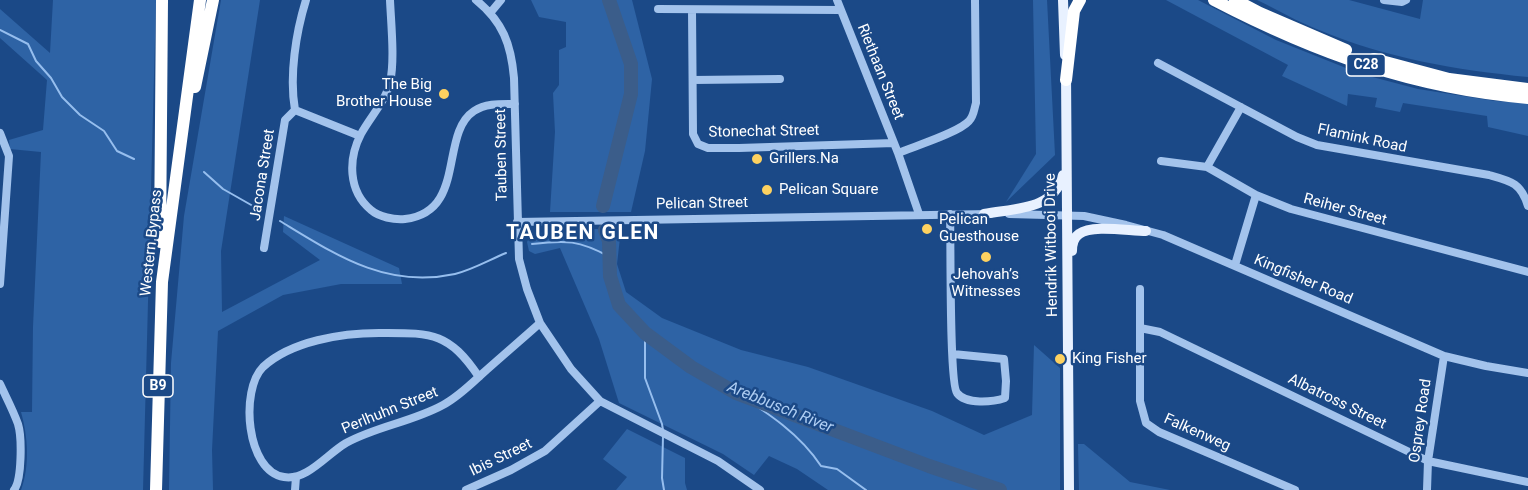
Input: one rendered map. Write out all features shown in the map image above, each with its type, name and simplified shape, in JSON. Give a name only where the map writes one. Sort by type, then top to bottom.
[{"type":"highway","points":[[162,0],[160,210],[162,282]]},
{"type":"highway","name":"Western Bypass","points":[[156,490],[162,282],[172,192],[200,0]]},
{"type":"highway","points":[[172,192],[213,0]]},
{"type":"highway","points":[[1066,80],[1074,11],[1080,0]]},
{"type":"highway","name":"C28","points":[[1214,0],[1252,20],[1326,51],[1392,74],[1461,90],[1528,98]]},
{"type":"highway","name":"C28","points":[[1235,0],[1333,45],[1387,64],[1449,79],[1528,89]]},
{"type":"main road","name":"Hendrik Witbooi Drive","points":[[1063,0],[1066,80],[1069,487]]},
{"type":"main road","points":[[984,213],[1035,205],[1048,200],[1060,186],[1065,160]]},
{"type":"main road","points":[[1068,289],[1072,248],[1079,234],[1093,230],[1146,231]]},
{"type":"street","points":[[306,0],[292,80],[295,110],[360,136]]},
{"type":"street","points":[[390,0],[391,79],[384,96],[360,136],[352,172],[354,187],[362,201],[372,211],[398,220],[411,218],[430,209],[443,194],[460,130],[467,118],[475,111],[487,106],[514,104]]},
{"type":"street","name":"Tauben Street","points":[[476,0],[491,12],[507,41],[512,56],[519,259],[526,289],[540,323],[571,369],[600,401],[718,461],[760,490]]},
{"type":"street","points":[[491,12],[501,0]]},
{"type":"street","name":"Riethaan Street","points":[[837,0],[898,153],[919,214]]},
{"type":"street","points":[[898,153],[960,128],[974,114],[976,93],[975,0]]},
{"type":"street","points":[[1384,0],[1402,2],[1406,0]]},
{"type":"street","points":[[658,9],[840,10]]},
{"type":"street","name":"Stonechat Street","points":[[692,10],[693,134],[702,147],[894,143]]},
{"type":"street","name":"Flamink Road","points":[[1158,63],[1297,137],[1317,145],[1505,179],[1521,189],[1528,206]]},
{"type":"street","points":[[693,80],[780,79]]},
{"type":"street","points":[[1207,167],[1241,107]]},
{"type":"street","name":"Jacona Street","points":[[264,248],[285,120],[295,110]]},
{"type":"street","points":[[0,133],[9,156],[0,284]]},
{"type":"street","name":"Reiher Street","points":[[1161,161],[1207,167],[1256,195],[1310,215],[1528,272]]},
{"type":"street","points":[[1235,265],[1256,195]]},
{"type":"street","name":"Pelican Street","points":[[517,222],[984,213],[1067,215]]},
{"type":"street","points":[[950,214],[953,387],[961,397],[977,401],[1005,398],[1004,359],[953,354]]},
{"type":"street","name":"Kingfisher Road","points":[[1067,215],[1109,221],[1182,241],[1444,356],[1528,373]]},
{"type":"street","name":"Falkenweg","points":[[1140,290],[1140,401],[1146,423],[1159,432],[1295,490]]},
{"type":"street","name":"Perlhuhn Street","points":[[296,477],[357,438],[444,405],[540,323]]},
{"type":"street","name":"Albatross Street","points":[[1140,328],[1160,332],[1428,461],[1528,482]]},
{"type":"street","points":[[295,490],[296,477],[283,477],[269,471],[260,460],[253,444],[251,427],[251,397],[256,377],[263,368],[284,353],[312,342],[338,336],[366,333],[432,335],[453,345],[466,358],[479,377]]},
{"type":"street","name":"Osprey Road","points":[[1427,490],[1428,461],[1444,356]]},
{"type":"street","points":[[0,384],[18,425],[19,473],[14,490]]},
{"type":"street","name":"Ibis Street","points":[[466,490],[511,470],[545,451],[600,401]]},
{"type":"shaded area","points":[[53,0],[156,0],[143,490],[21,490],[26,471],[27,451],[21,412],[32,412],[33,327],[41,152],[10,149],[9,140],[43,130],[47,80],[0,38],[0,9],[50,53]]},
{"type":"shaded area","points":[[221,0],[260,0],[221,251],[222,312],[320,260],[283,232],[284,216],[399,268],[402,284],[341,284],[283,295],[218,331],[212,450],[213,490],[169,490],[171,363],[184,216]]},
{"type":"shaded area","points":[[531,0],[632,0],[652,79],[645,151],[631,212],[550,212],[555,132],[553,93],[559,85],[559,50],[566,47],[566,22],[539,17]]},
{"type":"shaded area","points":[[1033,0],[1047,0],[1055,155],[1006,202],[1036,154]]},
{"type":"shaded area","points":[[1166,0],[1198,0],[1276,40],[1361,74],[1418,89],[1495,101],[1528,103],[1528,136],[1488,127],[1487,116],[1403,103],[1400,112],[1375,107],[1377,98],[1348,94],[1347,106],[1282,76],[1288,65]]},
{"type":"shaded area","points":[[1257,0],[1349,0],[1420,19],[1423,0],[1528,0],[1528,77],[1474,71],[1370,48],[1311,27]]},
{"type":"shaded area","points":[[553,229],[621,229],[617,264],[626,292],[662,318],[741,350],[808,367],[932,411],[984,435],[1032,415],[1034,345],[1060,368],[1060,490],[828,490],[797,469],[769,456],[754,475],[723,454],[619,403],[599,339],[560,248],[535,254],[529,251],[527,242],[530,236]]},
{"type":"shaded area","points":[[627,429],[685,458],[687,490],[616,490],[627,477],[603,459]]},
{"type":"shaded area","points":[[1078,444],[1084,444],[1130,482],[1170,490],[1079,490]]},
{"type":"waterway","name":"Arebbusch River","points":[[603,206],[631,94],[631,64],[609,0]]},
{"type":"waterway","points":[[0,30],[28,44],[36,61],[51,78],[62,97],[80,115],[104,131],[117,151],[134,159]]},
{"type":"waterway","points":[[204,172],[223,189],[260,210]]},
{"type":"waterway","points":[[280,221],[342,257],[384,273],[406,277],[455,274],[506,253]]},
{"type":"waterway","name":"Arebbusch River","points":[[605,230],[609,241],[610,276],[619,305],[645,333],[691,367],[736,393],[929,466],[1000,490]]},
{"type":"waterway","points":[[532,244],[554,242],[581,244],[610,257]]},
{"type":"waterway","points":[[645,333],[645,378],[663,430]]},
{"type":"waterway","points":[[736,393],[793,434],[813,454],[821,466],[837,469],[866,490]]},
{"type":"waterway","points":[[663,436],[664,490]]},
{"type":"place","name":"The Big Brother House","points":[[444,94]]},
{"type":"place","name":"Grillers.Na","points":[[757,159]]},
{"type":"place","name":"Pelican Square","points":[[767,190]]},
{"type":"place","name":"Pelican Guesthouse","points":[[927,229]]},
{"type":"place","name":"Jehovah’s Witnesses","points":[[986,257]]},
{"type":"place","name":"King Fisher","points":[[1060,359]]},
{"type":"district","name":"TAUBEN GLEN","points":[[583,234]]}]
